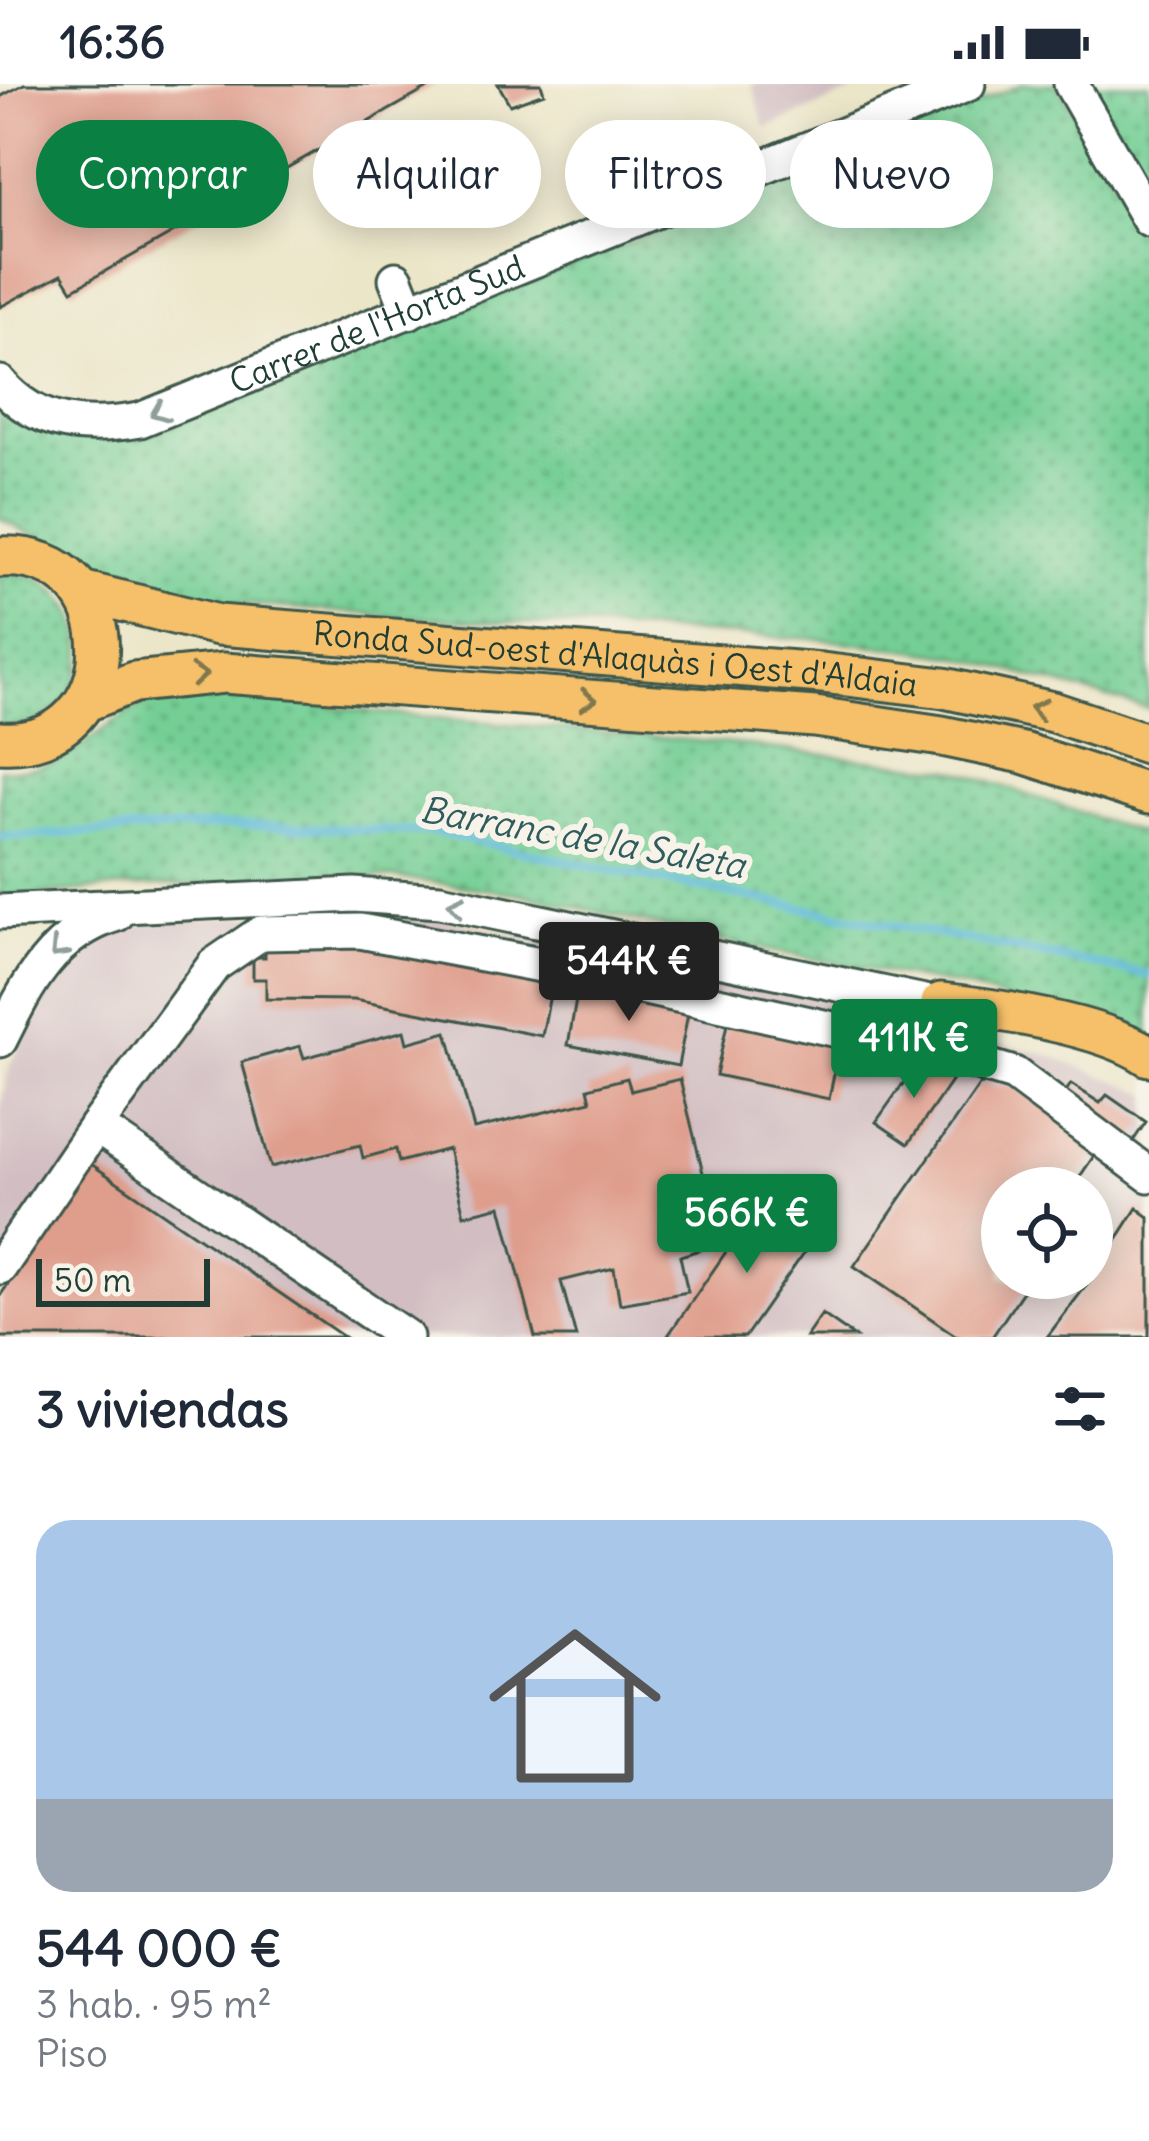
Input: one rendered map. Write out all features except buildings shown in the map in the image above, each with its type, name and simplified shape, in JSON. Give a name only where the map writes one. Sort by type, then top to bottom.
[{"type":"main road","name":"Ronda Sud-oest d'Alaquàs i Oest d'Aldaia","points":[[6,551],[52,568],[81,591],[218,625],[821,673],[944,688],[1053,712],[1149,744]]},
{"type":"main road","points":[[81,591],[95,616],[101,645],[98,674],[86,700]]},
{"type":"main road","name":"Ronda Sud-oest d'Alaquàs i Oest d'Aldaia","points":[[0,742],[43,736],[67,722],[86,700],[134,682],[224,673],[815,717],[1023,753],[1149,794]]},
{"type":"main road","points":[[1023,753],[1059,782],[1149,817]]},
{"type":"main road","points":[[941,1003],[1000,1009],[1059,1024],[1149,1056]]},
{"type":"street","name":"Carrer de l'Horta Sud","points":[[0,382],[49,420],[97,428],[140,420],[968,84]]},
{"type":"street","points":[[1071,84],[1149,220]]},
{"type":"street","points":[[396,279],[409,312]]},
{"type":"street","points":[[0,912],[354,895],[440,901],[941,1003],[1079,1040],[1149,1077]]},
{"type":"street","points":[[0,1040],[33,977],[64,939],[100,919],[153,904]]},
{"type":"street","points":[[0,1267],[214,965],[261,933],[360,931],[536,964],[947,1054],[1014,1074],[1149,1175]]},
{"type":"street","points":[[96,1126],[406,1337]]},
{"type":"shaded area","points":[[752,84],[872,84],[766,128]]},
{"type":"shaded area","points":[[392,908],[850,1005],[1052,1056],[1149,1094],[1149,1337],[0,1337],[0,1110],[9,1067],[58,966],[123,923]]},
{"type":"green space","points":[[1023,84],[1057,84],[1149,242],[1149,709],[960,657],[905,649],[817,639],[205,601],[139,589],[0,518],[0,398],[133,434],[136,440],[664,228],[766,228],[766,187],[790,178],[790,228],[993,228],[993,120],[933,120]]},
{"type":"green space","points":[[1093,84],[1149,84],[1149,191],[1101,110]]},
{"type":"green space","points":[[0,573],[33,576],[56,591],[79,628],[82,649],[71,690],[57,708],[33,723],[0,727]]},
{"type":"green space","points":[[203,690],[381,713],[743,745],[958,771],[1149,836],[1149,1039],[962,987],[751,947],[516,893],[391,877],[122,887],[0,898],[0,769],[21,770],[55,762],[138,707]]},
{"type":"waterway","name":"Barranc de la Saleta","points":[[0,837],[236,825],[433,832],[1149,975]]}]
